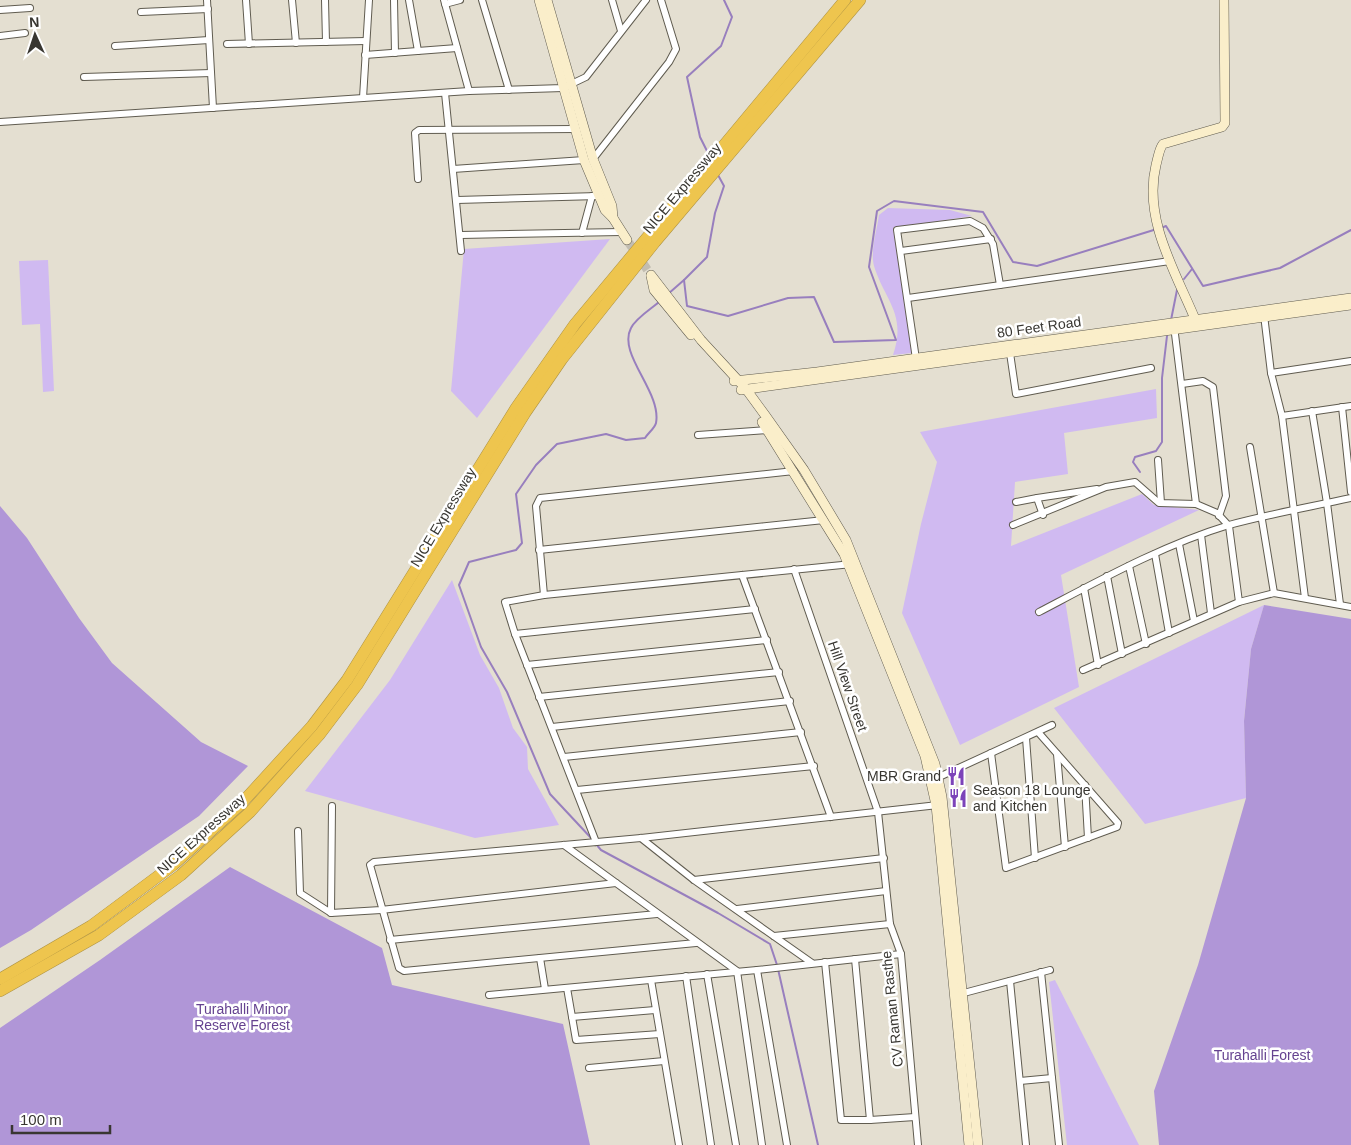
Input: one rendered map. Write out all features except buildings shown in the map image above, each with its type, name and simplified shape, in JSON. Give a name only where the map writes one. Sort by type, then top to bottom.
[{"type":"highway","name":"NICE Expressway","points":[[0,991],[99,935],[182,875],[250,812],[320,734],[357,685],[525,413],[562,360],[639,261],[710,178],[722,155],[845,0]]},
{"type":"highway","name":"NICE Expressway","points":[[0,979],[92,926],[173,865],[240,805],[306,733],[347,680],[511,416],[553,354],[626,261],[706,165],[722,155],[860,0]]},
{"type":"main road","points":[[539,0],[574,129],[612,206],[613,218]]},
{"type":"main road","points":[[547,0],[572,83],[595,196],[613,218],[627,240]]},
{"type":"main road","points":[[1196,319],[1170,261],[1157,225],[1153,206],[1154,176],[1161,146],[1166,142],[1222,127],[1226,121],[1224,0]]},
{"type":"main road","points":[[657,288],[738,385],[804,470],[846,540],[852,564],[925,756],[939,804]]},
{"type":"main road","name":"80 Feet Road","points":[[738,385],[916,359],[1174,326],[1351,298]]},
{"type":"main road","name":"80 Feet Road","points":[[738,385],[1010,353],[1174,326],[1196,319],[1351,305]]},
{"type":"main road","points":[[738,385],[794,470],[852,564],[939,777],[939,804],[958,994],[969,1145]]},
{"type":"main road","points":[[958,994],[978,1145]]},
{"type":"street","points":[[207,0],[213,108]]},
{"type":"street","points":[[246,0],[249,44]]},
{"type":"street","points":[[292,0],[296,43]]},
{"type":"street","points":[[325,0],[326,42]]},
{"type":"street","points":[[363,98],[368,0]]},
{"type":"street","points":[[394,0],[395,53]]},
{"type":"street","points":[[409,0],[418,51]]},
{"type":"street","points":[[460,0],[444,2],[469,91]]},
{"type":"street","points":[[482,0],[509,90]]},
{"type":"street","points":[[612,0],[621,32]]},
{"type":"street","points":[[0,122],[469,91],[563,88],[586,76],[646,0]]},
{"type":"street","points":[[453,168],[588,160],[669,62],[676,49],[661,0]]},
{"type":"street","points":[[0,10],[30,8]]},
{"type":"street","points":[[141,12],[208,9]]},
{"type":"street","points":[[0,36],[25,34]]},
{"type":"street","points":[[115,46],[209,40]]},
{"type":"street","points":[[227,44],[366,41]]},
{"type":"street","points":[[365,55],[457,48]]},
{"type":"street","points":[[84,77],[211,73]]},
{"type":"street","points":[[445,93],[461,234],[461,251]]},
{"type":"street","points":[[418,179],[415,133],[420,130],[450,128],[574,129]]},
{"type":"street","points":[[456,200],[595,196],[582,233]]},
{"type":"street","points":[[916,359],[898,230],[970,221],[985,229],[991,239],[1000,284]]},
{"type":"street","points":[[461,234],[621,232]]},
{"type":"street","points":[[902,251],[991,239]]},
{"type":"street","points":[[908,298],[1170,261]]},
{"type":"street","points":[[1264,313],[1271,373],[1282,416],[1305,598]]},
{"type":"street","points":[[1174,326],[1196,504]]},
{"type":"street","points":[[1010,353],[1016,394],[1152,368]]},
{"type":"street","points":[[1271,373],[1351,360]]},
{"type":"street","points":[[1182,384],[1203,381],[1213,387],[1226,496],[1219,516]]},
{"type":"street","points":[[1282,416],[1351,406]]},
{"type":"street","points":[[1342,407],[1351,492]]},
{"type":"street","points":[[1312,411],[1327,503],[1340,604]]},
{"type":"street","points":[[698,435],[768,430]]},
{"type":"street","points":[[1250,448],[1263,517],[1274,593]]},
{"type":"street","points":[[1158,460],[1161,503]]},
{"type":"street","points":[[544,596],[536,504],[540,498],[794,470]]},
{"type":"street","points":[[1016,502],[1135,482],[1161,503],[1196,504],[1219,516],[1229,526],[1238,602]]},
{"type":"street","points":[[1013,525],[1106,488]]},
{"type":"street","points":[[1037,498],[1042,515]]},
{"type":"street","points":[[1039,612],[1107,576],[1201,535],[1295,508],[1351,498]]},
{"type":"street","points":[[540,550],[824,520]]},
{"type":"street","points":[[1201,535],[1211,613]]},
{"type":"street","points":[[1179,544],[1194,621]]},
{"type":"street","points":[[1155,554],[1169,633]]},
{"type":"street","points":[[596,842],[515,634],[505,602],[544,596],[852,564]]},
{"type":"street","points":[[1129,566],[1146,644]]},
{"type":"street","name":"Hill View Street","points":[[794,569],[878,812]]},
{"type":"street","points":[[742,575],[802,732],[831,817]]},
{"type":"street","points":[[1107,576],[1122,654]]},
{"type":"street","points":[[1084,588],[1098,665]]},
{"type":"street","points":[[1083,670],[1146,644],[1238,602],[1274,593],[1351,607]]},
{"type":"street","points":[[515,634],[755,609]]},
{"type":"street","points":[[527,665],[767,640]]},
{"type":"street","points":[[539,697],[779,672]]},
{"type":"street","points":[[552,727],[790,702]]},
{"type":"street","points":[[939,777],[1052,725]]},
{"type":"street","points":[[564,757],[802,732]]},
{"type":"street","points":[[991,753],[1005,867],[1009,868],[1117,827],[1118,825],[1085,785],[1038,732]]},
{"type":"street","points":[[1026,738],[1035,858]]},
{"type":"street","points":[[1057,753],[1065,847]]},
{"type":"street","points":[[577,790],[814,766]]},
{"type":"street","points":[[1085,785],[1088,838]]},
{"type":"street","points":[[696,943],[404,971],[399,968],[370,867],[374,862],[641,838],[939,804]]},
{"type":"street","points":[[331,913],[332,806]]},
{"type":"street","name":"CV Raman Rasthe","points":[[878,812],[890,924],[901,954],[918,1145]]},
{"type":"street","points":[[298,831],[300,893],[331,913],[381,910],[616,883]]},
{"type":"street","points":[[641,838],[694,880],[812,963]]},
{"type":"street","points":[[564,845],[696,943],[737,971],[762,1145]]},
{"type":"street","points":[[694,880],[884,858]]},
{"type":"street","points":[[737,909],[886,891]]},
{"type":"street","points":[[390,940],[657,914]]},
{"type":"street","points":[[774,936],[890,924]]},
{"type":"street","points":[[489,995],[757,970],[901,954]]},
{"type":"street","points":[[540,958],[545,989]]},
{"type":"street","points":[[854,959],[870,1120]]},
{"type":"street","points":[[825,962],[841,1118],[845,1121],[915,1117]]},
{"type":"street","points":[[757,970],[787,1145]]},
{"type":"street","points":[[958,994],[1050,970]]},
{"type":"street","points":[[1041,972],[1059,1145]]},
{"type":"street","points":[[707,974],[736,1145]]},
{"type":"street","points":[[686,976],[711,1145]]},
{"type":"street","points":[[651,980],[679,1145]]},
{"type":"street","points":[[1010,980],[1026,1145]]},
{"type":"street","points":[[567,988],[576,1040],[660,1034]]},
{"type":"street","points":[[572,1017],[655,1010]]},
{"type":"street","points":[[589,1068],[664,1060]]},
{"type":"street","points":[[1020,1081],[1052,1078]]},
{"type":"shaded area","points":[[888,208],[950,210],[972,216],[893,228],[912,353],[893,355],[897,341],[896,318],[873,260],[873,247],[879,215]]},
{"type":"shaded area","points":[[610,239],[477,418],[451,391],[464,249]]},
{"type":"shaded area","points":[[48,260],[54,391],[43,392],[40,324],[22,325],[19,261]]},
{"type":"shaded area","points":[[1156,389],[1157,418],[1064,433],[1068,474],[1015,482],[1011,546],[1142,494],[1154,505],[1199,510],[1061,575],[1079,687],[960,745],[902,613],[921,524],[937,462],[920,432]]},
{"type":"shaded area","points":[[452,580],[480,655],[499,688],[513,728],[527,747],[528,769],[559,825],[475,838],[305,791],[390,680]]},
{"type":"shaded area","points":[[1264,605],[1251,649],[1244,720],[1246,798],[1145,824],[1054,708]]},
{"type":"shaded area","points":[[1055,980],[1139,1145],[1067,1145],[1049,982]]},
{"type":"green space","points":[[0,506],[27,538],[79,618],[112,663],[201,742],[248,766],[199,816],[31,930],[0,948]]},
{"type":"green space","name":"Turahalli Forest","points":[[1264,605],[1351,619],[1351,1145],[1159,1145],[1154,1091],[1198,965],[1246,798],[1244,721],[1251,649]]},
{"type":"green space","name":"Turahalli Minor Reserve Forest","points":[[230,867],[382,948],[392,985],[563,1024],[590,1145],[0,1145],[0,1028],[100,960]]},
{"type":"waterway","points":[[709,155],[700,137],[687,77],[721,46],[732,17],[724,0]]},
{"type":"waterway","points":[[718,175],[724,186],[715,213],[707,257],[684,280],[687,306],[728,316],[788,298],[814,297],[834,342],[896,340],[869,267],[877,211],[894,201],[983,212],[1013,262],[1037,266],[1157,229]]},
{"type":"waterway","points":[[1161,228],[1166,226],[1203,286],[1280,268],[1351,230]]},
{"type":"waterway","points":[[1184,279],[1192,269]]},
{"type":"waterway","points":[[668,294],[684,280]]},
{"type":"waterway","points":[[1171,320],[1177,290]]},
{"type":"waterway","points":[[592,839],[550,794],[507,692],[481,647],[459,585],[469,562],[516,550],[522,543],[516,494],[536,465],[557,444],[606,434],[626,440],[645,438],[654,427],[656,411],[653,399],[634,361],[628,338],[633,324],[659,302]]},
{"type":"waterway","points":[[1140,472],[1133,462],[1135,457],[1156,451],[1162,442],[1162,378],[1167,336]]},
{"type":"waterway","points":[[596,844],[601,850],[718,913],[770,944],[777,965]]},
{"type":"waterway","points":[[778,969],[818,1145]]},
{"type":"tunnel","points":[[627,240],[651,275]]},
{"type":"place","name":"MBR Grand","points":[[956,776]]},
{"type":"place","name":"Season 18 Lounge and Kitchen","points":[[958,798]]}]
